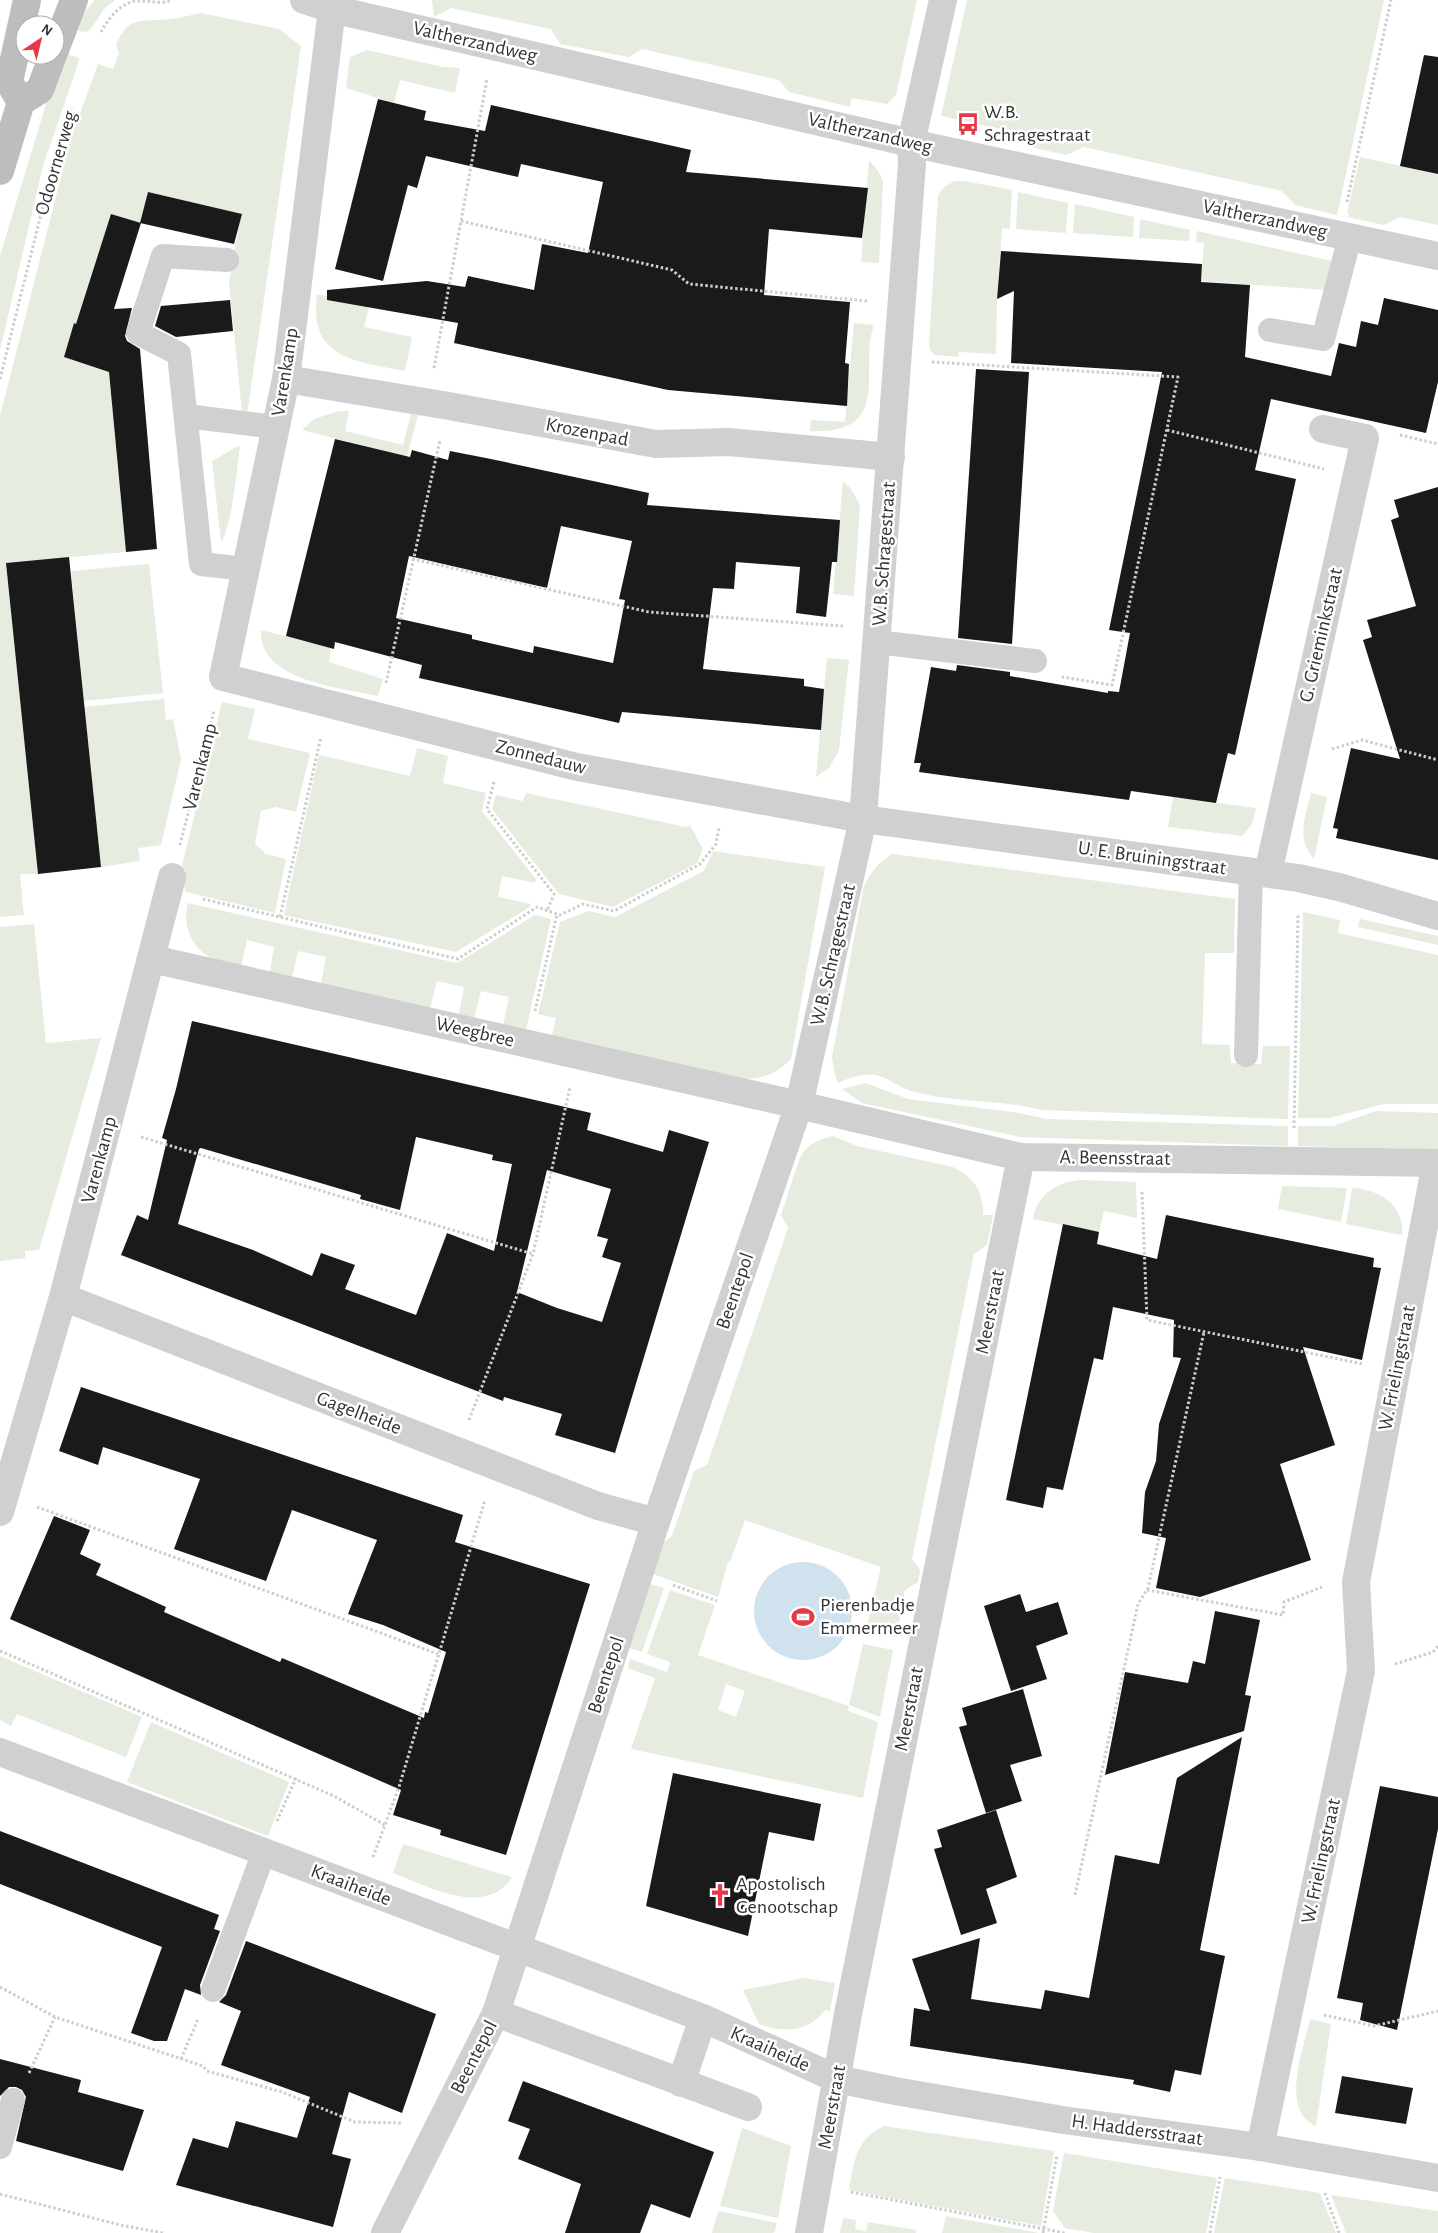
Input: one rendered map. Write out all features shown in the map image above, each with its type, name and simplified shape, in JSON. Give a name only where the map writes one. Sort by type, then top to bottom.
[{"type":"main road","points":[[0,171],[21,102],[9,82],[27,0]]},
{"type":"main road","points":[[65,24],[74,0]]},
{"type":"main road","name":"Odoornerweg","points":[[21,102],[40,90],[49,65]]},
{"type":"street","name":"Valtherzandweg","points":[[304,0],[332,9],[911,143],[1438,256]]},
{"type":"street","name":"W.B. Schragestraat","points":[[799,1105],[863,819],[912,164],[911,143],[943,0]]},
{"type":"street","name":"Varenkamp","points":[[223,677],[286,379],[332,9]]},
{"type":"street","name":"Krozenpad","points":[[286,379],[656,444],[729,442],[891,458]]},
{"type":"street","name":"G. Grieminkstraat","points":[[1259,872],[1293,761],[1364,438],[1323,429]]},
{"type":"street","name":"Zonnedauw","points":[[223,677],[577,767],[863,819]]},
{"type":"street","name":"U. E. Bruiningstraat","points":[[863,819],[1298,878],[1438,916]]},
{"type":"street","name":"Varenkamp","points":[[2,1504],[63,1297],[170,884]]},
{"type":"street","name":"Weegbree","points":[[152,959],[799,1105]]},
{"type":"street","name":"A. Beensstraat","points":[[799,1105],[1021,1157],[1437,1163]]},
{"type":"street","name":"Beentepol","points":[[385,2233],[496,2013],[639,1572],[799,1105]]},
{"type":"street","name":"Meerstraat","points":[[809,2233],[848,2014],[1021,1157]]},
{"type":"street","name":"W. Frielingstraat","points":[[1260,2147],[1361,1671],[1356,1582],[1437,1163]]},
{"type":"street","name":"Gagelheide","points":[[63,1297],[598,1506],[656,1522]]},
{"type":"street","name":"Kraaiheide","points":[[0,1752],[703,2018],[837,2079]]},
{"type":"street","points":[[496,2013],[748,2106]]},
{"type":"street","points":[[681,2082],[703,2018]]},
{"type":"street","name":"H. Haddersstraat","points":[[837,2079],[1064,2120],[1260,2147],[1438,2178]]},
{"type":"lane","points":[[1270,330],[1323,339],[1345,236]]},
{"type":"lane","points":[[226,260],[163,256],[138,333],[179,354],[201,564],[246,569]]},
{"type":"lane","points":[[186,416],[276,427]]},
{"type":"lane","points":[[877,635],[1035,661]]},
{"type":"lane","points":[[1246,1055],[1259,872]]},
{"type":"lane","points":[[213,1990],[264,1852]]},
{"type":"lane","points":[[0,2147],[13,2100]]},
{"type":"path","points":[[99,36],[108,20],[124,6],[136,0],[167,2],[172,0]]},
{"type":"path","points":[[1345,236],[1391,0]]},
{"type":"path","points":[[378,717],[412,559],[438,405],[461,221],[493,46]]},
{"type":"path","name":"Odoornerweg","points":[[0,380],[54,164],[74,102]]},
{"type":"path","points":[[461,221],[672,270],[689,284],[902,304]]},
{"type":"path","points":[[898,360],[1178,377],[1112,685],[1034,672],[1035,661]]},
{"type":"path","points":[[1166,430],[1356,477]]},
{"type":"path","points":[[412,559],[649,612],[877,635]]},
{"type":"path","name":"Varenkamp","points":[[170,884],[223,677]]},
{"type":"path","points":[[280,917],[328,704]]},
{"type":"path","points":[[1293,761],[1362,740],[1438,760]]},
{"type":"path","points":[[503,748],[486,808],[554,894],[547,911]]},
{"type":"path","points":[[170,884],[280,917],[458,959],[537,907],[560,915],[584,904],[614,911],[700,864],[716,844],[725,794]]},
{"type":"path","points":[[1294,1161],[1298,878]]},
{"type":"path","points":[[528,1044],[557,914]]},
{"type":"path","points":[[457,1451],[533,1254],[577,1055]]},
{"type":"path","points":[[108,1128],[533,1254]]},
{"type":"path","points":[[1141,1159],[1146,1320],[1396,1371]]},
{"type":"path","points":[[1075,1895],[1138,1604],[1147,1590],[1204,1332]]},
{"type":"path","points":[[361,1889],[399,1787],[495,1466]]},
{"type":"path","points":[[2,1504],[35,1506],[438,1654]]},
{"type":"path","points":[[639,1572],[717,1601]]},
{"type":"path","points":[[1147,1590],[1283,1615],[1284,1602],[1358,1573]]},
{"type":"path","points":[[1361,1671],[1376,1671],[1433,1652],[1438,1646]]},
{"type":"path","points":[[0,1651],[296,1778],[334,1796],[385,1825]]},
{"type":"path","points":[[264,1852],[296,1778]]},
{"type":"path","points":[[0,1986],[55,2017],[203,2066],[207,2071],[282,2092],[356,2122],[414,2123],[435,2133]]},
{"type":"path","points":[[181,2059],[207,1997],[213,1990]]},
{"type":"path","points":[[1289,2008],[1374,2026],[1438,2012]]},
{"type":"path","points":[[13,2100],[37,2059],[55,2017]]},
{"type":"path","points":[[1043,2231],[1064,2120]]},
{"type":"path","points":[[1210,2233],[1226,2142]]},
{"type":"path","points":[[818,2185],[1043,2231],[1065,2233]]},
{"type":"path","points":[[0,2194],[120,2225],[163,2233]]},
{"type":"shaded area","points":[[95,0],[115,0],[104,9],[91,29],[86,32],[78,31],[81,16]]},
{"type":"shaded area","points":[[432,0],[917,0],[896,95],[887,104],[851,98],[850,107],[789,92],[779,80],[642,49],[629,57],[560,44],[551,29],[451,8],[434,17]]},
{"type":"shaded area","points":[[967,0],[1384,0],[1337,215],[1295,205],[1282,191],[1084,147],[1066,155],[1026,146],[1028,135],[941,116]]},
{"type":"shaded area","points":[[201,13],[279,29],[301,46],[247,415],[242,413],[229,283],[241,214],[148,192],[141,223],[111,214],[83,305],[93,329],[74,323],[64,357],[83,363],[108,362],[126,552],[6,563],[38,874],[20,874],[24,915],[0,917],[0,416],[71,138],[98,64],[113,69],[119,53],[116,45],[126,28],[132,24],[144,21],[174,19]]},
{"type":"shaded area","points":[[367,50],[443,67],[460,68],[455,93],[400,80],[394,103],[346,88],[350,57]]},
{"type":"shaded area","points":[[67,54],[79,58],[79,61],[43,166],[0,350],[0,256],[50,91],[62,65],[65,65]]},
{"type":"shaded area","points":[[1360,157],[1438,174],[1438,225],[1400,217],[1384,225],[1348,217],[1349,213],[1347,213]]},
{"type":"shaded area","points":[[869,160],[879,172],[883,182],[879,263],[861,262]]},
{"type":"shaded area","points":[[955,181],[965,181],[1012,190],[1010,229],[1002,228],[997,298],[996,354],[959,352],[958,357],[934,355],[929,347],[938,195],[945,186]]},
{"type":"shaded area","points":[[1018,192],[1068,203],[1066,233],[1016,229]]},
{"type":"shaded area","points":[[1075,204],[1134,217],[1133,237],[1073,233]]},
{"type":"shaded area","points":[[1140,219],[1190,230],[1189,241],[1139,238]]},
{"type":"shaded area","points":[[1197,231],[1332,261],[1326,290],[1201,281],[1204,243],[1196,242]]},
{"type":"shaded area","points":[[317,294],[369,307],[364,327],[412,337],[405,371],[353,359],[339,353],[328,344],[320,332],[316,316]]},
{"type":"shaded area","points":[[854,323],[874,325],[870,342],[868,396],[863,411],[854,422],[836,429],[810,431],[811,420],[845,422]]},
{"type":"shaded area","points":[[339,411],[349,411],[345,431],[403,445],[411,414],[418,415],[407,457],[302,430],[314,419]]},
{"type":"shaded area","points":[[238,446],[240,447],[231,511],[221,542],[212,461]]},
{"type":"shaded area","points":[[843,481],[851,489],[860,505],[854,596],[833,594]]},
{"type":"shaded area","points":[[149,564],[163,693],[84,701],[71,571]]},
{"type":"shaded area","points":[[261,630],[331,648],[329,662],[383,679],[378,696],[324,685],[287,671],[273,661],[264,647]]},
{"type":"shaded area","points":[[827,658],[849,660],[839,750],[829,768],[816,777]]},
{"type":"shaded area","points":[[164,699],[166,720],[173,719],[181,759],[161,845],[138,848],[140,861],[101,867],[84,707]]},
{"type":"shaded area","points":[[222,702],[255,709],[248,739],[310,753],[296,812],[276,807],[261,811],[255,844],[266,854],[286,859],[275,913],[186,892],[180,874]]},
{"type":"shaded area","points":[[417,748],[448,756],[443,783],[486,793],[482,811],[536,879],[535,883],[502,876],[498,897],[531,904],[530,907],[456,952],[284,915],[319,755],[410,776]]},
{"type":"shaded area","points":[[526,793],[686,827],[690,825],[703,849],[697,863],[613,907],[559,894],[492,809],[496,795],[523,801]]},
{"type":"shaded area","points":[[1311,793],[1327,797],[1314,859],[1308,851],[1304,836],[1305,819]]},
{"type":"shaded area","points":[[1173,797],[1256,808],[1252,824],[1242,836],[1168,827]]},
{"type":"shaded area","points":[[713,851],[825,867],[791,1059],[781,1068],[770,1074],[758,1078],[744,1079],[552,1036],[556,1018],[538,1014],[560,922],[589,911],[615,917],[704,871]]},
{"type":"shaded area","points":[[892,854],[1235,899],[1234,953],[1205,953],[1202,1044],[1230,1045],[1231,1063],[1261,1064],[1263,1046],[1290,1046],[1288,1119],[1041,1110],[1008,1104],[927,1095],[911,1091],[876,1075],[857,1076],[838,1083],[832,1057],[863,890],[874,869]]},
{"type":"shaded area","points":[[188,903],[457,963],[535,915],[551,919],[526,1030],[503,1026],[509,997],[481,991],[474,1019],[459,1014],[464,987],[437,981],[430,1008],[321,983],[326,957],[298,951],[292,978],[270,972],[274,947],[247,940],[241,966],[217,960],[199,949],[190,936],[186,920]]},
{"type":"shaded area","points":[[1303,912],[1340,920],[1338,933],[1438,955],[1438,1104],[1383,1104],[1330,1118],[1298,1118]]},
{"type":"shaded area","points":[[1360,919],[1438,936],[1438,945],[1358,927]]},
{"type":"shaded area","points":[[34,924],[46,1043],[101,1038],[39,1250],[25,1251],[25,1258],[0,1261],[0,927]]},
{"type":"shaded area","points":[[866,1083],[908,1099],[1013,1112],[1047,1119],[1288,1126],[1288,1146],[1020,1137],[862,1103],[842,1089]]},
{"type":"shaded area","points":[[1376,1111],[1438,1113],[1438,1150],[1298,1146],[1298,1126],[1333,1126]]},
{"type":"shaded area","points":[[833,1136],[857,1146],[953,1167],[966,1175],[976,1186],[982,1199],[983,1215],[993,1215],[987,1245],[974,1254],[912,1559],[920,1570],[918,1582],[905,1590],[896,1637],[866,1631],[881,1567],[745,1520],[730,1562],[728,1562],[718,1597],[650,1573],[659,1546],[672,1536],[694,1471],[707,1465],[788,1228],[781,1215],[799,1160],[809,1146]]},
{"type":"shaded area","points":[[1082,1180],[1136,1182],[1137,1218],[1104,1211],[1099,1232],[1033,1219],[1039,1202],[1050,1190],[1065,1183]]},
{"type":"shaded area","points":[[1282,1186],[1347,1188],[1341,1222],[1278,1209]]},
{"type":"shaded area","points":[[1352,1188],[1380,1195],[1388,1201],[1399,1215],[1402,1224],[1402,1235],[1346,1224]]},
{"type":"shaded area","points":[[647,1583],[664,1588],[642,1652],[627,1647]]},
{"type":"shaded area","points":[[670,1590],[715,1605],[698,1655],[849,1706],[848,1711],[878,1722],[863,1798],[631,1749],[655,1678],[628,1668],[630,1659],[667,1672],[670,1662],[647,1654]],"holes":[[[726,1684],[745,1691],[736,1717],[718,1710]]]},
{"type":"shaded area","points":[[863,1644],[893,1650],[880,1717],[849,1705]]},
{"type":"shaded area","points":[[0,1656],[142,1717],[126,1757],[17,1714],[11,1726],[0,1720]]},
{"type":"shaded area","points":[[151,1722],[289,1782],[268,1836],[127,1782]]},
{"type":"shaded area","points":[[403,1844],[512,1877],[501,1889],[487,1896],[472,1897],[438,1891],[393,1873]]},
{"type":"shaded area","points":[[804,1978],[835,1983],[830,2011],[825,2010],[811,2023],[795,2029],[778,2029],[759,2024],[743,1990]]},
{"type":"shaded area","points":[[1310,2019],[1331,2024],[1316,2126],[1305,2118],[1299,2106],[1296,2093],[1297,2077]]},
{"type":"shaded area","points":[[884,2126],[1054,2151],[1041,2226],[849,2190],[855,2161],[862,2144],[867,2137]]},
{"type":"shaded area","points":[[742,2128],[791,2146],[778,2218],[720,2206]]},
{"type":"shaded area","points":[[1064,2153],[1217,2178],[1206,2233],[1094,2233],[1065,2228],[1053,2211]]},
{"type":"shaded area","points":[[1225,2178],[1320,2193],[1336,2233],[1214,2233]]},
{"type":"shaded area","points":[[1331,2195],[1438,2211],[1438,2233],[1346,2233]]},
{"type":"shaded area","points":[[718,2211],[777,2223],[775,2231],[773,2233],[712,2233]]},
{"type":"shaded area","points":[[946,2216],[1039,2233],[942,2233]]},
{"type":"shaded area","points":[[843,2218],[856,2220],[855,2229],[866,2231],[868,2222],[916,2230],[916,2233],[840,2233]]},
{"type":"water","name":"Pierenbadje Emmermeer","points":[[803,1562],[822,1566],[838,1576],[848,1592],[852,1611],[848,1630],[838,1646],[822,1656],[803,1660],[784,1656],[768,1646],[758,1630],[754,1611],[758,1592],[768,1576],[784,1566]]},
{"type":"building","points":[[1424,55],[1438,57],[1438,174],[1400,166]]},
{"type":"building","points":[[378,99],[426,111],[424,120],[485,131],[491,105],[691,150],[686,172],[868,188],[862,238],[769,229],[764,295],[850,302],[845,363],[849,364],[847,406],[668,390],[454,343],[458,323],[327,300],[327,290],[427,281],[465,287],[468,276],[534,290],[542,244],[588,253],[603,182],[521,164],[518,177],[426,156],[417,188],[408,185],[383,281],[335,269]]},
{"type":"building","points":[[148,192],[242,214],[234,244],[140,223]]},
{"type":"building","points":[[111,214],[141,223],[114,309],[132,308],[125,336],[127,341],[140,349],[157,549],[126,552],[109,372],[64,357]]},
{"type":"building","points":[[1001,251],[1202,264],[1201,282],[1250,285],[1245,357],[1331,376],[1339,343],[1356,347],[1361,321],[1378,325],[1384,298],[1438,310],[1438,382],[1426,433],[1271,399],[1255,470],[1296,479],[1235,755],[1228,753],[1216,803],[1131,791],[1129,800],[955,777],[919,772],[921,763],[914,763],[931,667],[956,671],[957,665],[1010,672],[1010,676],[1108,693],[1108,691],[1119,692],[1130,633],[1109,630],[1162,372],[1011,363],[1014,291],[997,299]]},
{"type":"building","points":[[230,300],[233,331],[176,337],[155,326],[161,306]]},
{"type":"building","points":[[976,369],[1029,372],[1012,644],[958,638]]},
{"type":"building","points":[[335,439],[410,457],[412,450],[448,460],[450,451],[491,459],[649,493],[647,505],[840,520],[837,562],[832,562],[826,617],[796,613],[800,567],[736,562],[734,589],[713,588],[703,669],[804,679],[804,686],[824,689],[821,730],[622,712],[619,723],[419,678],[422,665],[335,642],[334,649],[286,636]],"holes":[[[561,526],[632,541],[619,599],[625,600],[613,663],[534,646],[533,653],[472,639],[472,635],[396,618],[409,556],[547,588]]]},
{"type":"building","points":[[1438,487],[1438,860],[1336,838],[1338,829],[1333,828],[1351,748],[1400,759],[1363,640],[1372,637],[1367,620],[1416,606],[1391,520],[1399,517],[1394,500]]},
{"type":"building","points":[[69,557],[101,867],[38,874],[6,563]]},
{"type":"building","points":[[192,1021],[591,1113],[587,1130],[663,1152],[669,1130],[709,1142],[615,1453],[555,1435],[562,1414],[504,1397],[503,1401],[121,1255],[137,1215],[148,1220],[167,1140],[162,1138]],"holes":[[[416,1137],[493,1155],[492,1160],[512,1164],[494,1251],[447,1233],[416,1315],[345,1289],[355,1265],[321,1253],[312,1276],[253,1250],[178,1224],[199,1149],[201,1148],[361,1195],[360,1199],[400,1210]],[[547,1170],[611,1189],[597,1236],[608,1239],[602,1257],[621,1263],[602,1322],[557,1308],[517,1292]]]},
{"type":"building","points":[[1166,1215],[1374,1258],[1373,1267],[1381,1268],[1362,1360],[1303,1347],[1335,1445],[1280,1464],[1311,1560],[1200,1597],[1156,1588],[1166,1538],[1142,1533],[1145,1492],[1156,1461],[1159,1424],[1181,1358],[1173,1357],[1174,1320],[1113,1307],[1103,1360],[1094,1358],[1063,1490],[1047,1487],[1043,1508],[1006,1500],[1063,1224],[1099,1232],[1097,1244],[1157,1259]]},
{"type":"building","points":[[81,1387],[463,1515],[455,1542],[590,1584],[506,1855],[440,1835],[441,1830],[393,1815],[401,1790],[10,1619],[54,1516],[90,1530],[80,1554],[101,1564],[96,1575],[166,1607],[164,1612],[280,1662],[282,1658],[424,1718],[425,1712],[428,1713],[446,1652],[383,1625],[348,1614],[377,1540],[292,1510],[266,1581],[174,1549],[200,1479],[103,1447],[98,1465],[59,1451]]},
{"type":"building","points":[[1020,1594],[1026,1612],[1058,1602],[1068,1634],[1036,1646],[1047,1679],[1011,1691],[984,1606]]},
{"type":"building","points":[[1215,1611],[1260,1620],[1245,1695],[1251,1696],[1244,1731],[1105,1775],[1125,1672],[1188,1683],[1193,1661],[1205,1664]]},
{"type":"building","points":[[1023,1689],[1042,1756],[1010,1765],[1022,1801],[986,1813],[959,1727],[967,1725],[962,1708]]},
{"type":"building","points":[[1242,1737],[1200,1950],[1225,1956],[1201,2075],[1175,2070],[1170,2092],[1133,2084],[1134,2080],[910,2046],[914,2008],[930,2011],[912,1959],[980,1938],[971,1999],[1041,2009],[1045,1990],[1089,1998],[1115,1855],[1159,1864],[1177,1778]]},
{"type":"building","points":[[673,1773],[821,1804],[814,1841],[769,1832],[748,1936],[646,1906]]},
{"type":"building","points":[[1380,1786],[1438,1797],[1438,1829],[1397,2030],[1360,2020],[1363,2003],[1337,1998]]},
{"type":"building","points":[[996,1810],[1017,1877],[986,1889],[997,1923],[961,1935],[934,1849],[942,1847],[937,1830]]},
{"type":"building","points":[[0,1831],[219,1915],[214,1929],[220,1931],[200,1985],[201,1995],[185,1989],[167,2041],[154,2041],[131,2033],[162,1947],[0,1884]]},
{"type":"building","points":[[246,1941],[436,2014],[402,2113],[349,2092],[332,2154],[351,2159],[333,2227],[176,2185],[193,2138],[228,2148],[236,2121],[297,2138],[310,2097],[221,2065],[241,2011],[219,2002],[226,1995]]},
{"type":"building","points":[[0,2059],[81,2080],[78,2092],[144,2110],[123,2171],[16,2141],[26,2097],[22,2090],[16,2087],[9,2087],[0,2096]]},
{"type":"building","points":[[1342,2076],[1413,2088],[1406,2124],[1335,2113]]},
{"type":"building","points":[[523,2081],[714,2152],[690,2218],[651,2204],[640,2233],[565,2233],[581,2184],[518,2159],[530,2129],[508,2121]]},
{"type":"place","name":"W.B. Schragestraat","points":[[968,124]]},
{"type":"place","name":"Pierenbadje Emmermeer","points":[[803,1617]]},
{"type":"place","name":"Apostolisch Genootschap","points":[[720,1895]]}]
